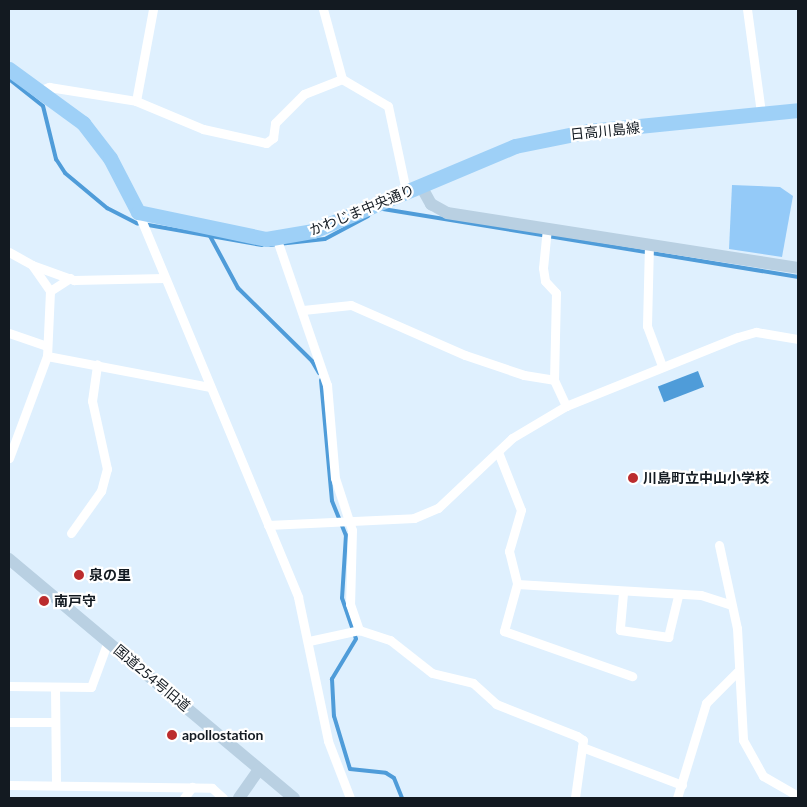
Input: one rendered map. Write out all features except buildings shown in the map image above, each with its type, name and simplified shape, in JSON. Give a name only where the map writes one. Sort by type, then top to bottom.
[{"type":"main road","points":[[9,69],[41,90],[97,140],[138,212]]},
{"type":"main road","name":"日高川島線","points":[[414,189],[515,146],[589,131],[798,110]]},
{"type":"main road","name":"かわじま中央通り","points":[[138,212],[246,237],[276,238],[313,231],[414,189]]},
{"type":"street","points":[[136,101],[153,9]]},
{"type":"street","points":[[323,9],[342,79],[356,91],[383,100],[388,106],[414,189]]},
{"type":"street","points":[[747,9],[761,113]]},
{"type":"street","points":[[41,90],[49,87],[136,101],[203,129],[266,142],[273,138],[275,123],[304,94],[342,79]]},
{"type":"street","name":"かわじま中央通り","points":[[414,189],[431,204],[447,213],[798,268]]},
{"type":"street","points":[[138,212],[209,387],[298,597],[328,740],[350,798]]},
{"type":"street","points":[[547,228],[543,268],[545,281],[556,293],[554,380],[566,406]]},
{"type":"street","points":[[276,238],[303,310],[327,385],[335,478],[349,522],[350,604],[359,630]]},
{"type":"street","points":[[649,244],[647,326],[662,366]]},
{"type":"street","points":[[9,252],[32,265],[70,278],[108,282],[164,278]]},
{"type":"street","points":[[9,458],[47,356],[50,291],[32,265]]},
{"type":"street","points":[[50,291],[70,278]]},
{"type":"street","points":[[303,310],[351,305],[465,355],[524,375],[554,380]]},
{"type":"street","points":[[268,525],[401,521],[438,508],[529,426],[566,406],[662,366],[756,332],[798,340]]},
{"type":"street","points":[[9,333],[47,346]]},
{"type":"street","points":[[47,356],[97,364],[209,387]]},
{"type":"street","points":[[71,533],[101,491],[107,470],[92,401],[97,364]]},
{"type":"street","points":[[498,452],[521,510],[508,551],[518,584],[504,631],[632,676]]},
{"type":"street","points":[[719,545],[731,605],[747,753],[769,782],[798,796]]},
{"type":"street","name":"国道254号旧道","points":[[9,559],[294,798]]},
{"type":"street","points":[[518,584],[623,594],[710,597],[731,605]]},
{"type":"street","points":[[623,594],[620,630],[668,637],[678,596]]},
{"type":"street","points":[[308,641],[359,630],[390,640],[432,673],[473,683],[496,704],[578,736],[582,747],[575,798]]},
{"type":"street","points":[[9,686],[91,688],[108,641]]},
{"type":"street","points":[[676,798],[682,785],[706,704],[737,672]]},
{"type":"street","points":[[55,687],[56,785]]},
{"type":"street","points":[[9,722],[55,722]]},
{"type":"street","points":[[582,747],[682,785]]},
{"type":"street","points":[[239,798],[259,769]]},
{"type":"street","points":[[9,785],[212,788],[223,798]]},
{"type":"street","points":[[184,798],[192,787]]},
{"type":"shaded area","points":[[732,185],[780,187],[793,196],[782,257],[729,249]]},
{"type":"shaded area","points":[[698,371],[704,387],[664,402],[658,386]]},
{"type":"waterway","points":[[9,79],[43,106],[56,159],[65,173],[107,208],[137,223],[262,245]]},
{"type":"waterway","points":[[383,209],[798,277]]},
{"type":"waterway","points":[[269,245],[325,239],[368,216]]},
{"type":"waterway","points":[[210,236],[238,288],[312,361],[319,373]]},
{"type":"waterway","points":[[321,380],[332,501],[346,535],[342,598],[356,639],[332,679],[334,716],[350,769],[386,773],[394,778],[402,798]]},
{"type":"place","name":"川島町立中山小学校","points":[[633,478]]},
{"type":"place","name":"泉の里","points":[[79,575]]},
{"type":"place","name":"南戸守","points":[[44,601]]},
{"type":"place","name":"apollostation","points":[[172,735]]}]
